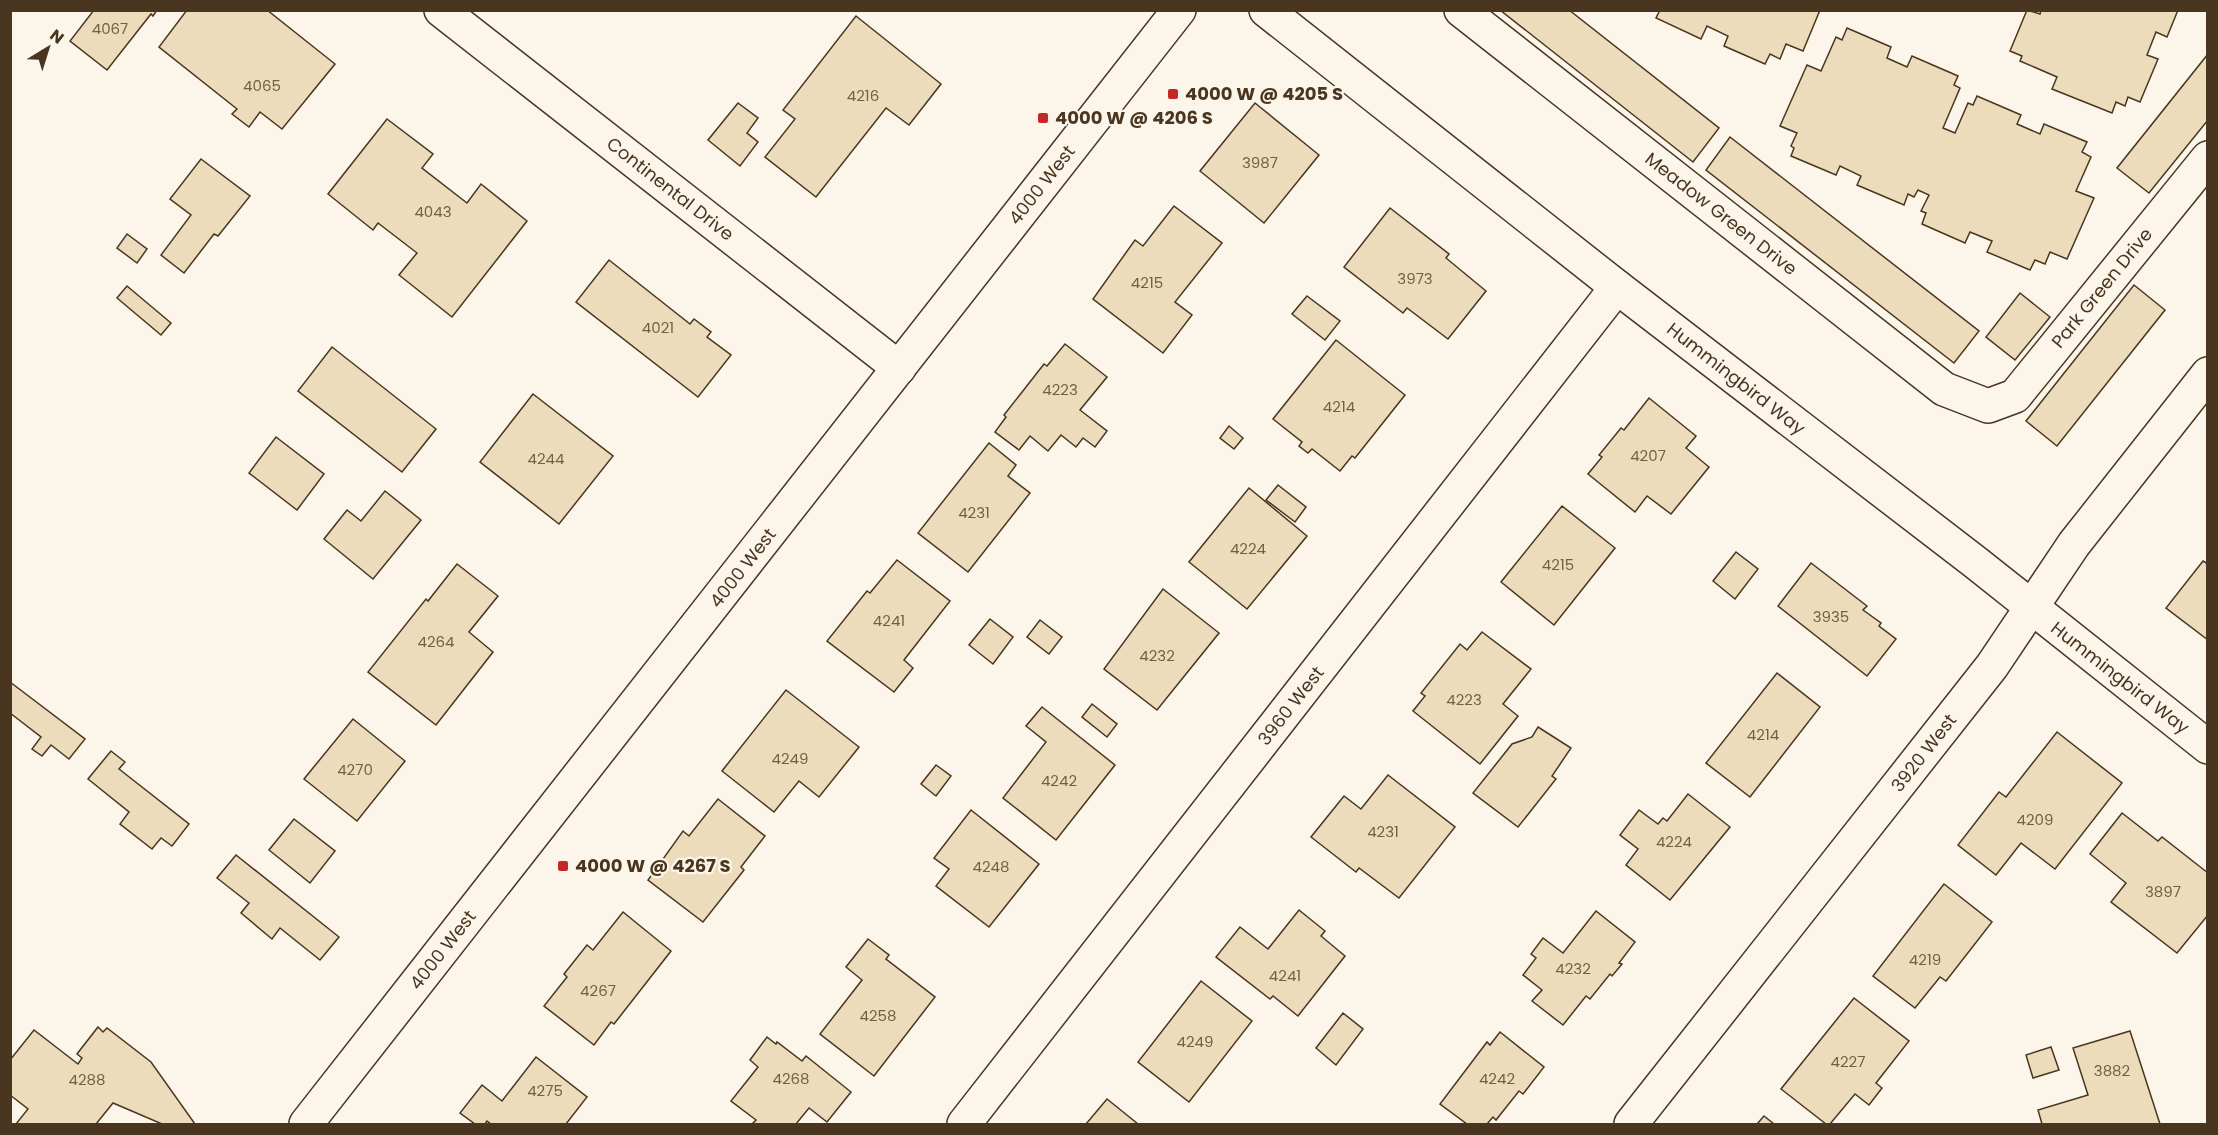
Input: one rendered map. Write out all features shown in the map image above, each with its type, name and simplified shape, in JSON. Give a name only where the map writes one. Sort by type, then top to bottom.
[{"type":"street","name":"Continental Drive","points":[[441,10],[899,368]]},
{"type":"street","name":"4000 West","points":[[306,1125],[1179,10]]},
{"type":"street","name":"Hummingbird Way","points":[[1266,10],[1617,287],[1965,555],[2208,747]]},
{"type":"street","name":"Meadow Green Drive","points":[[1461,10],[1944,389],[1988,406]]},
{"type":"street","name":"Park Green Drive","points":[[1988,406],[2015,396],[2208,158]]},
{"type":"street","name":"3960 West","points":[[964,1125],[1617,287]]},
{"type":"street","name":"3920 West","points":[[1631,1125],[1992,666],[2074,544],[2208,374]]},
{"type":"building","points":[[94,10],[157,10],[153,16],[151,14],[107,70],[70,41]]},
{"type":"building","points":[[187,10],[267,10],[335,64],[282,129],[260,112],[249,127],[232,114],[237,109],[159,47]]},
{"type":"building","points":[[1500,10],[1569,10],[1719,128],[1693,162]]},
{"type":"building","points":[[1660,10],[1820,10],[1803,51],[1786,44],[1780,59],[1770,54],[1765,64],[1724,46],[1728,36],[1707,26],[1701,39],[1656,18]]},
{"type":"building","points":[[2027,10],[2040,14],[2041,10],[2178,10],[2167,37],[2156,32],[2147,55],[2158,59],[2140,102],[2128,97],[2125,106],[2116,102],[2112,113],[2052,89],[2057,77],[2020,61],[2022,56],[2010,51]]},
{"type":"building","points":[[856,16],[941,84],[909,125],[886,108],[816,197],[765,157],[795,119],[783,110]]},
{"type":"building","points":[[1847,28],[1891,47],[1887,58],[1907,67],[1912,56],[1958,76],[1954,85],[1960,88],[1943,128],[1955,133],[1968,103],[1973,105],[1977,96],[2021,115],[2017,124],[2040,134],[2044,124],[2087,142],[2082,152],[2091,157],[2076,191],[2094,198],[2067,259],[2050,252],[2045,264],[2035,260],[2030,270],[1987,252],[1992,241],[1970,232],[1965,243],[1922,224],[1926,213],[1921,211],[1929,195],[1918,190],[1914,197],[1908,194],[1904,205],[1857,185],[1861,176],[1840,166],[1836,175],[1791,156],[1794,148],[1791,146],[1797,133],[1780,126],[1807,65],[1821,71],[1836,37],[1842,40]]},
{"type":"building","points":[[2208,54],[2208,120],[2149,193],[2117,168]]},
{"type":"building","points":[[738,103],[758,118],[747,133],[758,142],[740,166],[708,140]]},
{"type":"building","points":[[1255,103],[1319,155],[1264,223],[1200,171]]},
{"type":"building","points":[[387,119],[433,154],[422,168],[467,203],[481,184],[527,221],[452,317],[399,275],[417,253],[378,223],[373,230],[328,194]]},
{"type":"building","points":[[1730,137],[1979,331],[1954,363],[1706,170]]},
{"type":"building","points":[[201,159],[250,196],[218,236],[214,234],[184,273],[161,255],[191,215],[170,199]]},
{"type":"building","points":[[1174,206],[1222,243],[1175,302],[1192,315],[1163,353],[1093,299],[1135,240],[1143,246]]},
{"type":"building","points":[[1390,208],[1449,254],[1446,258],[1486,291],[1448,339],[1407,308],[1403,313],[1344,267]]},
{"type":"building","points":[[127,234],[147,249],[137,263],[117,248]]},
{"type":"building","points":[[609,260],[690,324],[694,319],[711,332],[707,337],[731,355],[698,397],[576,302]]},
{"type":"building","points":[[2134,285],[2165,310],[2057,446],[2026,421]]},
{"type":"building","points":[[127,286],[171,323],[161,335],[117,298]]},
{"type":"building","points":[[2020,293],[2050,317],[2015,360],[1986,337]]},
{"type":"building","points":[[1307,296],[1340,321],[1325,340],[1292,314]]},
{"type":"building","points":[[1336,340],[1405,395],[1355,458],[1352,456],[1340,471],[1312,449],[1308,453],[1299,446],[1302,442],[1273,419]]},
{"type":"building","points":[[1065,344],[1107,377],[1080,410],[1107,431],[1095,447],[1083,438],[1076,447],[1061,435],[1048,451],[1030,436],[1019,450],[995,432],[1006,417],[1004,415],[1044,364],[1047,366]]},
{"type":"building","points":[[332,347],[436,429],[402,472],[298,391]]},
{"type":"building","points":[[533,394],[613,456],[559,524],[480,462]]},
{"type":"building","points":[[1649,398],[1696,436],[1686,448],[1709,467],[1671,514],[1647,496],[1635,512],[1588,474],[1602,457],[1599,455],[1621,428],[1624,430]]},
{"type":"building","points":[[1229,426],[1243,438],[1234,449],[1220,438]]},
{"type":"building","points":[[276,437],[324,474],[297,510],[249,473]]},
{"type":"building","points":[[989,443],[1016,465],[1008,476],[1030,493],[968,572],[918,533]]},
{"type":"building","points":[[1278,485],[1306,507],[1295,522],[1266,500]]},
{"type":"building","points":[[1249,488],[1307,536],[1247,609],[1189,562]]},
{"type":"building","points":[[385,491],[421,520],[373,579],[324,539],[347,510],[361,521]]},
{"type":"building","points":[[1562,506],[1615,548],[1554,625],[1501,582]]},
{"type":"building","points":[[1736,552],[1758,569],[1735,599],[1713,581]]},
{"type":"building","points":[[897,560],[950,601],[904,660],[913,668],[894,692],[827,641],[867,591],[870,593]]},
{"type":"building","points":[[2203,561],[2208,564],[2208,640],[2166,608]]},
{"type":"building","points":[[1811,563],[1867,606],[1863,610],[1881,623],[1879,626],[1896,639],[1867,676],[1778,606]]},
{"type":"building","points":[[457,564],[498,596],[469,632],[493,652],[436,725],[368,672]]},
{"type":"building","points":[[1163,589],[1219,633],[1157,710],[1104,669]]},
{"type":"building","points":[[990,619],[1013,637],[993,664],[969,645]]},
{"type":"building","points":[[1040,620],[1062,637],[1049,654],[1027,637]]},
{"type":"building","points":[[1482,632],[1531,669],[1503,704],[1518,716],[1480,764],[1413,711],[1425,696],[1421,693],[1460,644],[1467,650]]},
{"type":"building","points":[[1777,673],[1820,707],[1750,797],[1706,763]]},
{"type":"building","points":[[10,682],[85,739],[69,759],[51,745],[42,756],[32,749],[41,737],[10,713]]},
{"type":"building","points":[[786,690],[859,747],[819,797],[799,781],[774,812],[722,771]]},
{"type":"building","points":[[1092,704],[1117,724],[1107,737],[1082,717]]},
{"type":"building","points":[[1042,707],[1115,765],[1056,840],[1003,798],[1046,742],[1026,726]]},
{"type":"building","points":[[353,719],[405,761],[357,821],[304,779]]},
{"type":"building","points":[[1538,727],[1571,748],[1552,776],[1556,779],[1518,827],[1473,793],[1512,744],[1532,737]]},
{"type":"building","points":[[2057,732],[2122,783],[2055,869],[2021,843],[1996,875],[1958,845],[1999,792],[2006,797]]},
{"type":"building","points":[[111,751],[125,762],[119,769],[189,824],[172,846],[161,838],[152,849],[120,824],[129,812],[88,779]]},
{"type":"building","points":[[936,765],[951,776],[936,796],[921,784]]},
{"type":"building","points":[[1388,775],[1455,827],[1399,898],[1359,868],[1356,872],[1311,837],[1344,796],[1361,809]]},
{"type":"building","points":[[1688,794],[1730,827],[1670,900],[1626,865],[1638,849],[1620,835],[1639,810],[1658,824],[1663,818],[1667,821]]},
{"type":"building","points":[[718,799],[765,836],[741,867],[744,870],[703,922],[648,880],[683,831],[689,836]]},
{"type":"building","points":[[971,810],[1039,864],[989,927],[936,886],[949,869],[934,858]]},
{"type":"building","points":[[2122,813],[2158,841],[2162,837],[2208,873],[2208,915],[2177,953],[2111,902],[2126,883],[2090,854]]},
{"type":"building","points":[[294,819],[335,851],[310,883],[269,850]]},
{"type":"building","points":[[236,855],[339,937],[320,960],[280,928],[272,939],[241,913],[249,903],[217,878]]},
{"type":"building","points":[[1944,884],[1992,922],[1946,981],[1940,977],[1915,1008],[1873,976]]},
{"type":"building","points":[[1299,910],[1325,931],[1321,936],[1345,956],[1298,1016],[1273,996],[1270,999],[1216,957],[1240,927],[1268,949]]},
{"type":"building","points":[[1596,911],[1635,942],[1612,976],[1610,974],[1590,999],[1586,996],[1563,1025],[1532,1001],[1542,990],[1523,975],[1536,958],[1531,954],[1543,938],[1563,953]]},
{"type":"building","points":[[623,912],[671,951],[614,1024],[611,1022],[594,1045],[544,1006],[567,977],[564,974],[587,945],[593,950]]},
{"type":"building","points":[[868,939],[889,955],[886,959],[935,997],[874,1076],[820,1034],[862,980],[846,967]]},
{"type":"building","points":[[1201,981],[1252,1021],[1189,1102],[1138,1062]]},
{"type":"building","points":[[1854,998],[1909,1041],[1876,1083],[1882,1088],[1869,1105],[1855,1094],[1830,1124],[1826,1124],[1781,1089]]},
{"type":"building","points":[[1343,1013],[1363,1029],[1336,1065],[1316,1048]]},
{"type":"building","points":[[98,1027],[103,1032],[107,1028],[151,1062],[195,1124],[162,1124],[113,1103],[96,1124],[16,1124],[28,1109],[10,1095],[10,1060],[34,1030],[78,1064],[82,1058],[77,1054]]},
{"type":"building","points":[[2130,1031],[2160,1124],[2042,1124],[2038,1110],[2088,1095],[2073,1048]]},
{"type":"building","points":[[1500,1032],[1544,1067],[1523,1094],[1519,1091],[1496,1120],[1493,1117],[1487,1124],[1467,1124],[1440,1104],[1487,1042],[1490,1045]]},
{"type":"building","points":[[767,1037],[802,1061],[806,1056],[851,1092],[827,1122],[809,1108],[796,1124],[752,1124],[756,1120],[731,1101],[758,1067],[750,1060]]},
{"type":"building","points":[[2051,1047],[2059,1070],[2033,1078],[2026,1055]]},
{"type":"building","points":[[536,1057],[587,1097],[566,1124],[491,1124],[487,1121],[485,1124],[475,1124],[460,1113],[482,1085],[502,1101]]},
{"type":"building","points":[[1107,1099],[1138,1124],[1086,1124]]},
{"type":"building","points":[[1764,1116],[1774,1124],[1757,1124]]},
{"type":"place","name":"4000 W @ 4205 S","points":[[1173,94]]},
{"type":"place","name":"4000 W @ 4206 S","points":[[1043,118]]},
{"type":"place","name":"4000 W @ 4267 S","points":[[563,866]]}]
